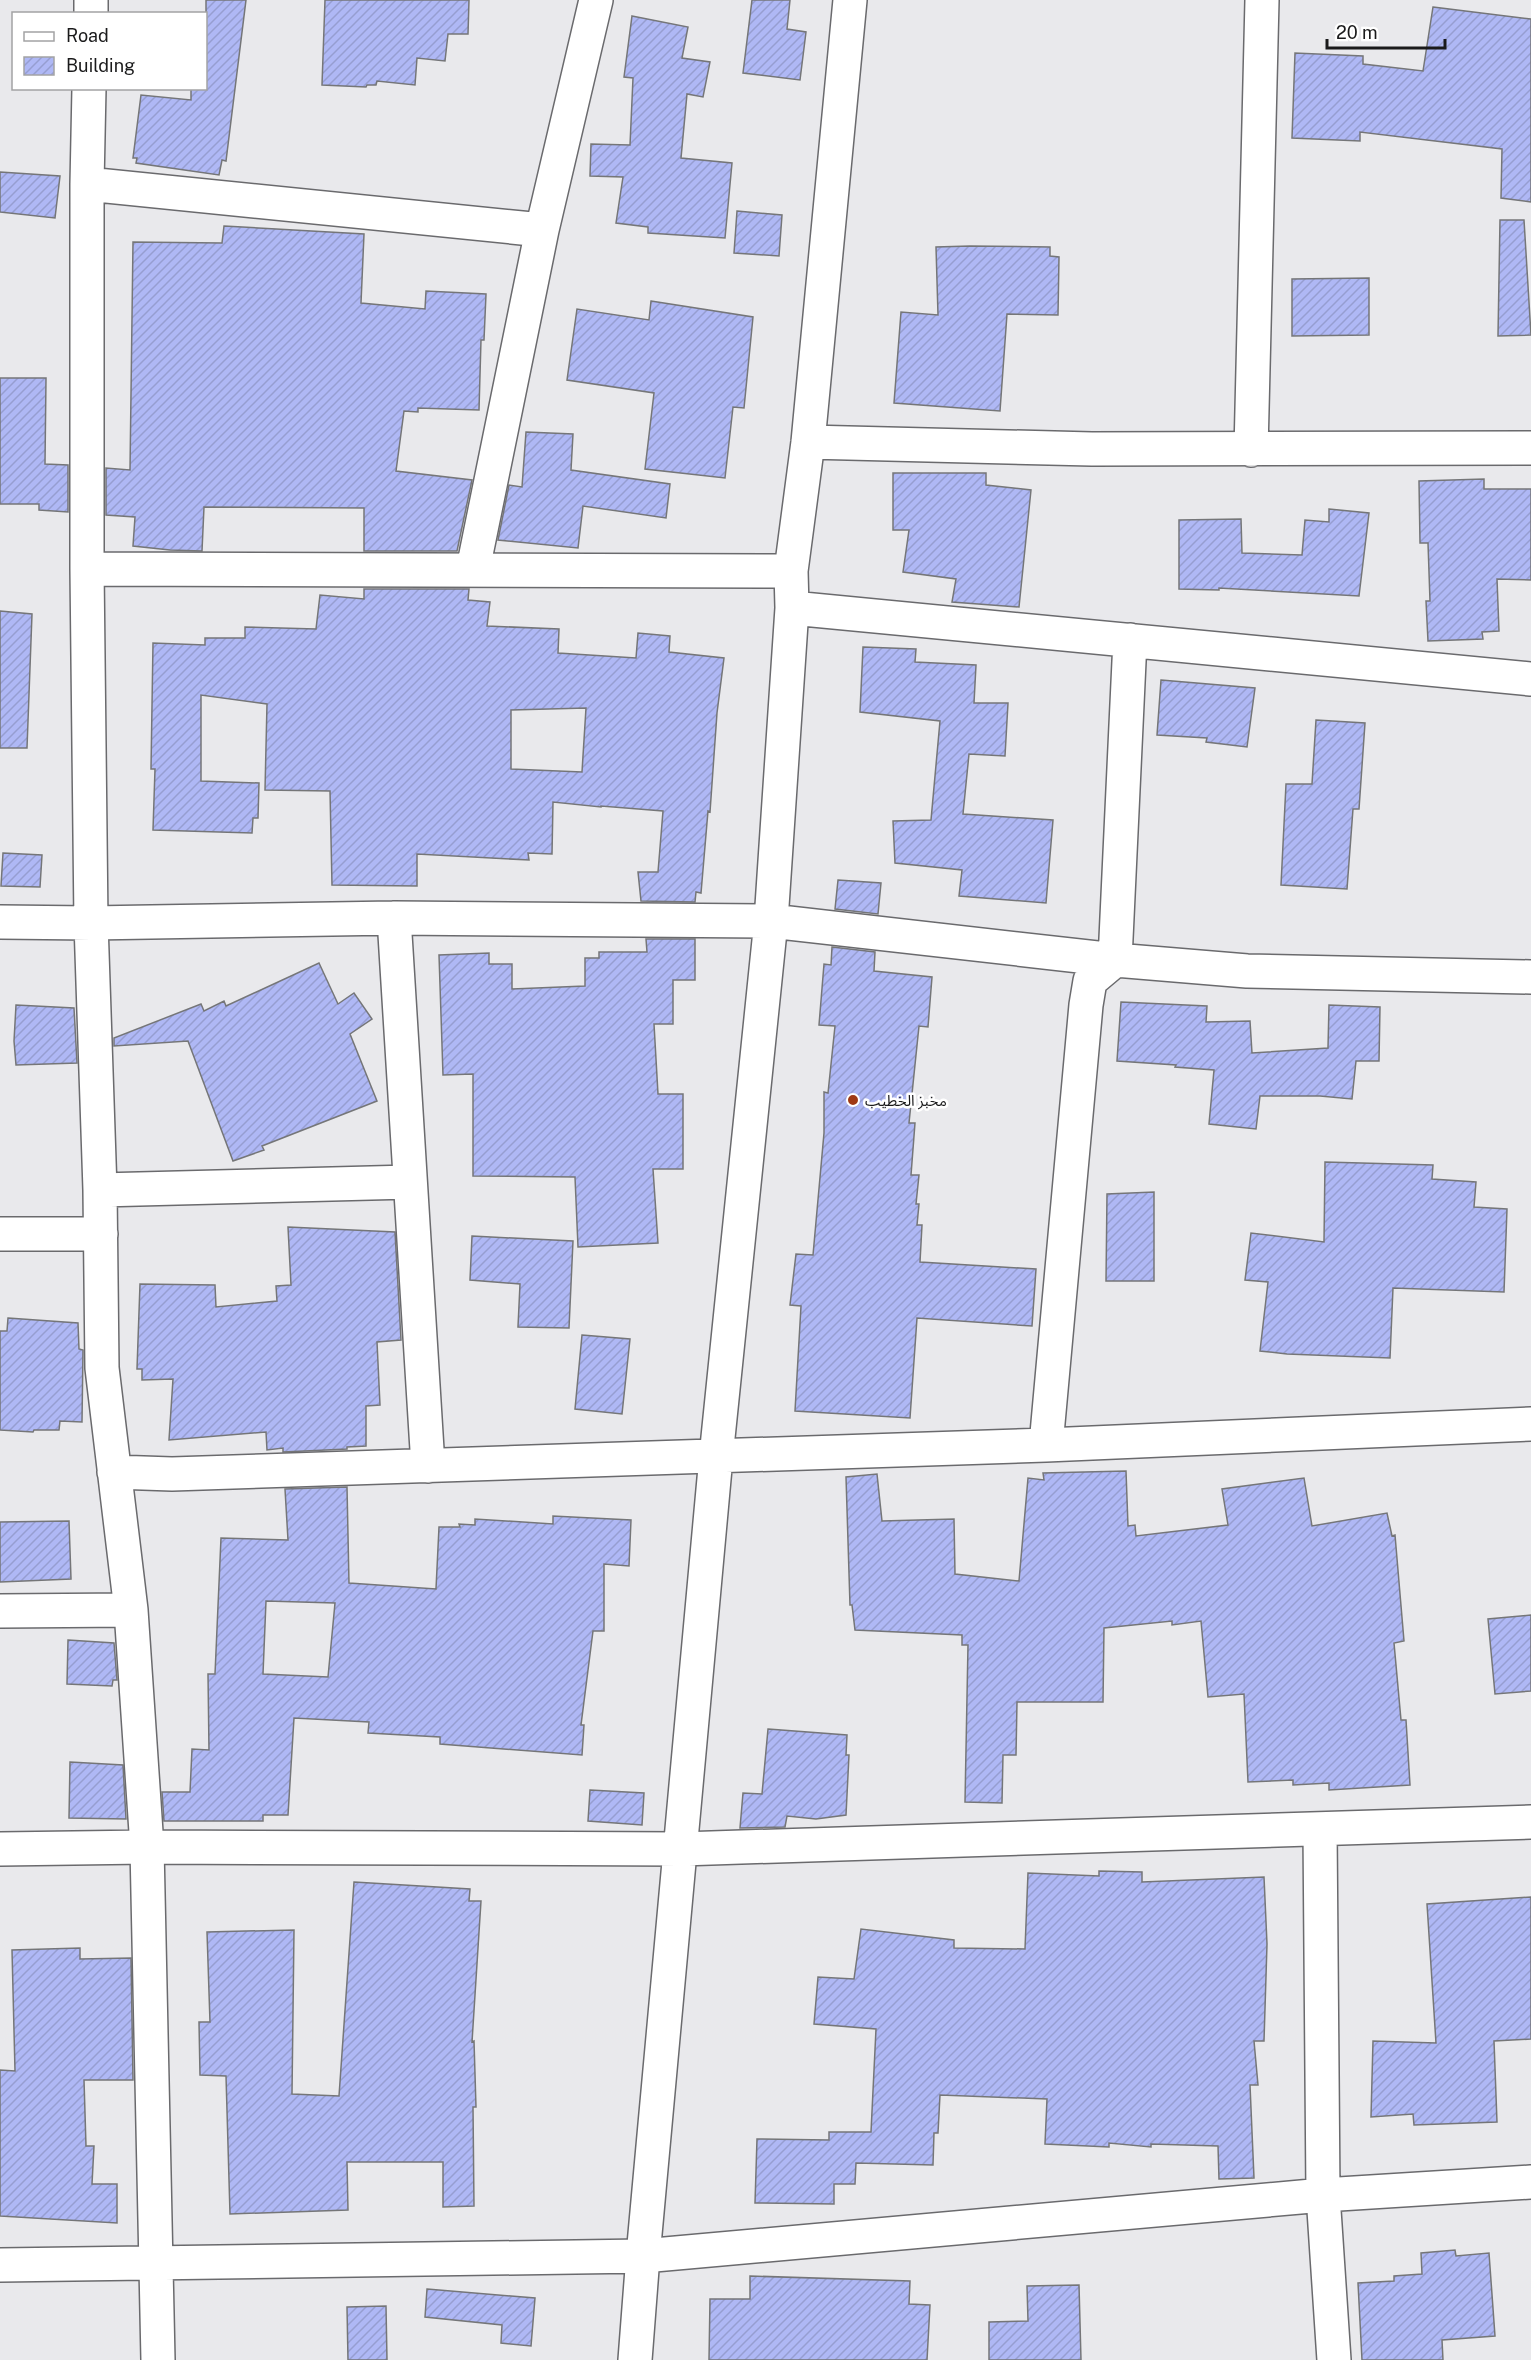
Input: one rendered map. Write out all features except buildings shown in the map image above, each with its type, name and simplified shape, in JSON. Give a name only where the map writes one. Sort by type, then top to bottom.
[{"type":"street","points":[[473,569],[542,230],[596,0]]},
{"type":"street","points":[[635,2360],[716,1457],[771,921],[792,608],[791,571],[808,442],[850,0]]},
{"type":"street","points":[[1251,450],[1262,0]]},
{"type":"street","points":[[89,90],[87,569],[102,1368],[131,1610],[147,1846],[158,2360]]},
{"type":"street","points":[[87,184],[542,230]]},
{"type":"street","points":[[808,442],[1092,449],[1531,448]]},
{"type":"street","points":[[87,569],[791,571]]},
{"type":"street","points":[[792,608],[1531,679]]},
{"type":"street","points":[[1046,1445],[1086,1005],[1090,981],[1116,960],[1130,640]]},
{"type":"street","points":[[394,918],[428,1466]]},
{"type":"street","points":[[0,922],[92,923],[394,918],[771,921],[1116,960],[1247,971],[1531,978]]},
{"type":"street","points":[[100,1190],[410,1182]]},
{"type":"street","points":[[0,1234],[101,1234]]},
{"type":"street","points":[[114,1472],[172,1474],[716,1457],[1531,1424]]},
{"type":"street","points":[[0,1611],[131,1610]]},
{"type":"street","points":[[0,1850],[147,1846],[681,1848],[1531,1822]]},
{"type":"street","points":[[1320,1829],[1323,2195],[1334,2360]]},
{"type":"street","points":[[0,2265],[643,2256],[1323,2195],[1531,2182]]},
{"type":"place","name":"مخبز الخطيب","points":[[853,1100]]}]
